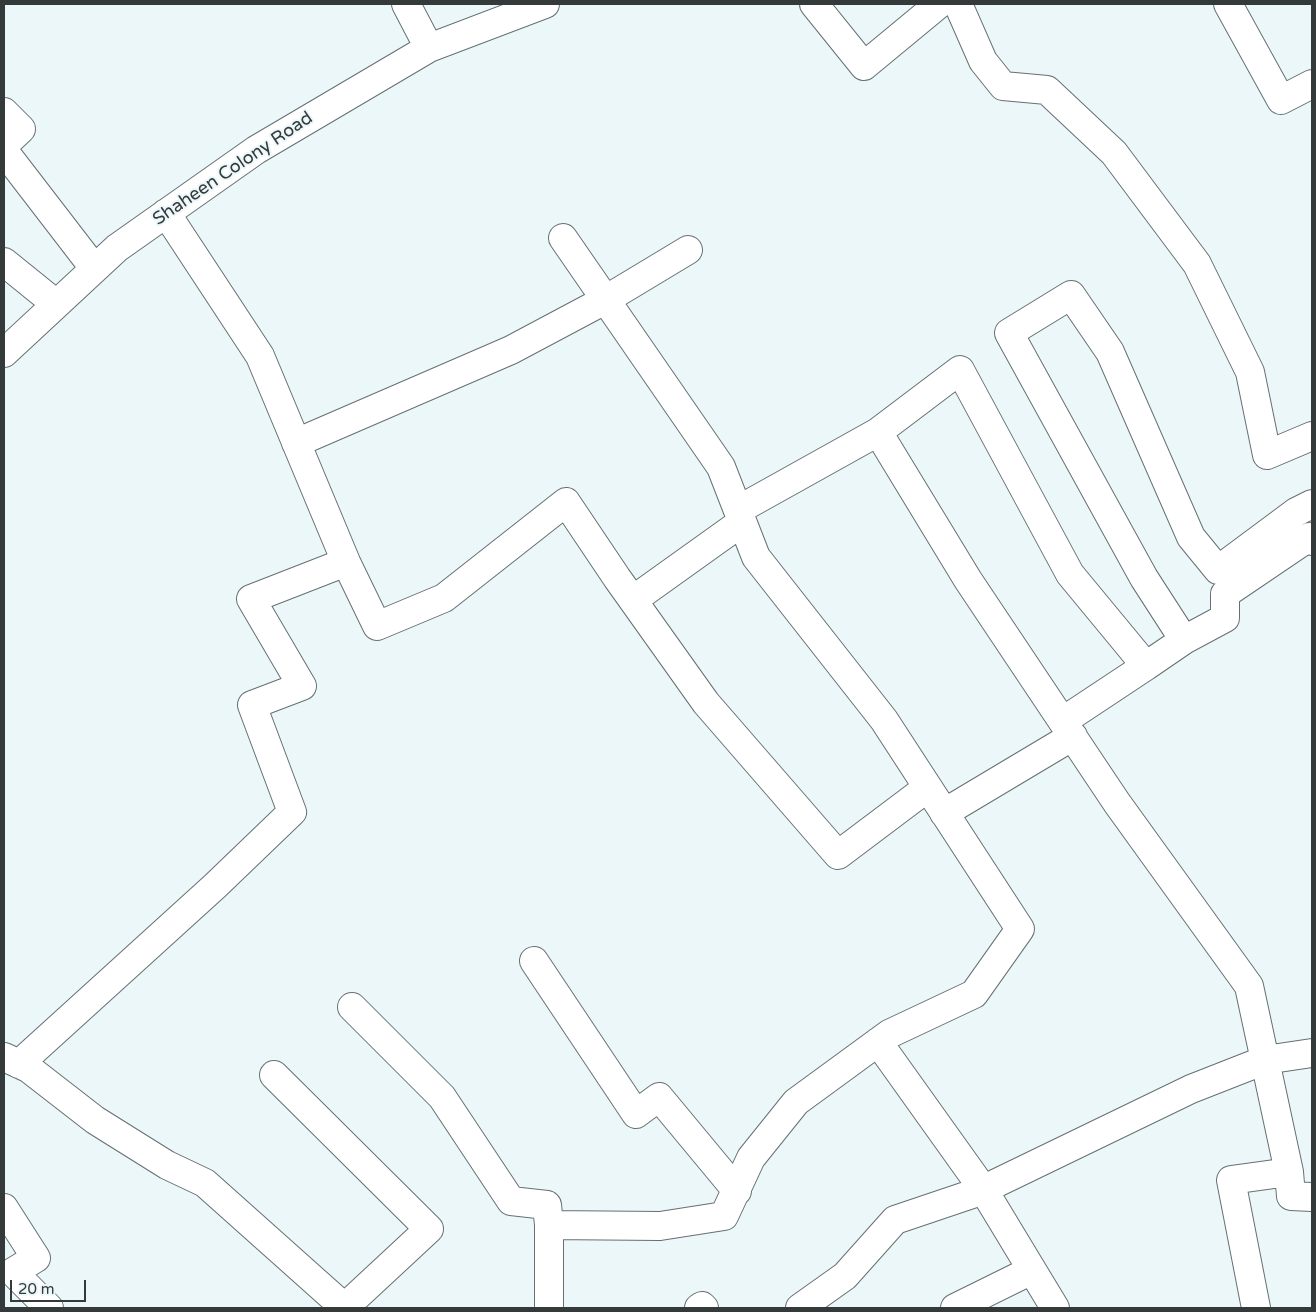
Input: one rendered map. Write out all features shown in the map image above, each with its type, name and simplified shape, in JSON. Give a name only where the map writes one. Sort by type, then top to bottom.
[{"type":"street","points":[[406,4],[430,48]]},
{"type":"street","name":"Shaheen Colony Road","points":[[4,353],[117,248],[256,150],[430,48],[545,4]]},
{"type":"street","points":[[814,4],[864,66],[939,4]]},
{"type":"street","points":[[958,4],[983,60],[1003,86],[1047,90],[1114,153],[1198,264],[1250,372],[1268,454],[1312,436]]},
{"type":"street","points":[[1228,4],[1281,100],[1312,84]]},
{"type":"street","points":[[4,112],[20,129],[4,145]]},
{"type":"street","points":[[4,151],[94,268]]},
{"type":"street","points":[[166,213],[260,356],[346,562],[377,626],[444,598],[566,502],[706,703],[838,855],[927,788]]},
{"type":"street","points":[[549,1225],[660,1226],[724,1216],[751,1158],[796,1102],[889,1034],[974,994],[1020,929],[884,720],[756,557],[721,467],[563,238]]},
{"type":"street","points":[[296,444],[511,350],[605,300],[688,250]]},
{"type":"street","points":[[4,262],[56,304]]},
{"type":"street","points":[[1184,640],[1144,578],[1009,334],[1071,295],[1110,352],[1191,537],[1218,570],[1296,512],[1312,504]]},
{"type":"street","points":[[633,600],[740,516],[878,432],[960,370],[1070,574],[1146,666]]},
{"type":"street","points":[[878,432],[968,580],[1117,803],[1249,986],[1289,1172],[1291,1196],[1312,1197]]},
{"type":"street","points":[[944,813],[1068,728],[1146,666],[1184,640],[1225,618],[1225,594],[1309,537],[1312,541]]},
{"type":"street","points":[[8,1061],[215,886],[292,812],[252,704],[302,686],[251,599],[346,562]]},
{"type":"street","points":[[534,961],[636,1114],[659,1097],[737,1191]]},
{"type":"street","points":[[352,1007],[442,1098],[512,1201],[547,1205],[549,1225],[549,1308]]},
{"type":"street","points":[[878,1042],[983,1190],[1055,1308]]},
{"type":"street","points":[[801,1308],[845,1276],[895,1220],[983,1190],[1191,1089],[1265,1060],[1312,1053]]},
{"type":"street","points":[[8,1061],[28,1068],[95,1120],[167,1165],[205,1183],[344,1308],[429,1229],[274,1075]]},
{"type":"street","points":[[1256,1308],[1232,1180],[1289,1172]]},
{"type":"street","points":[[4,1208],[36,1258],[13,1272],[48,1308]]},
{"type":"street","points":[[954,1308],[1032,1270]]},
{"type":"street","points":[[699,1308],[702,1306],[704,1308]]}]
